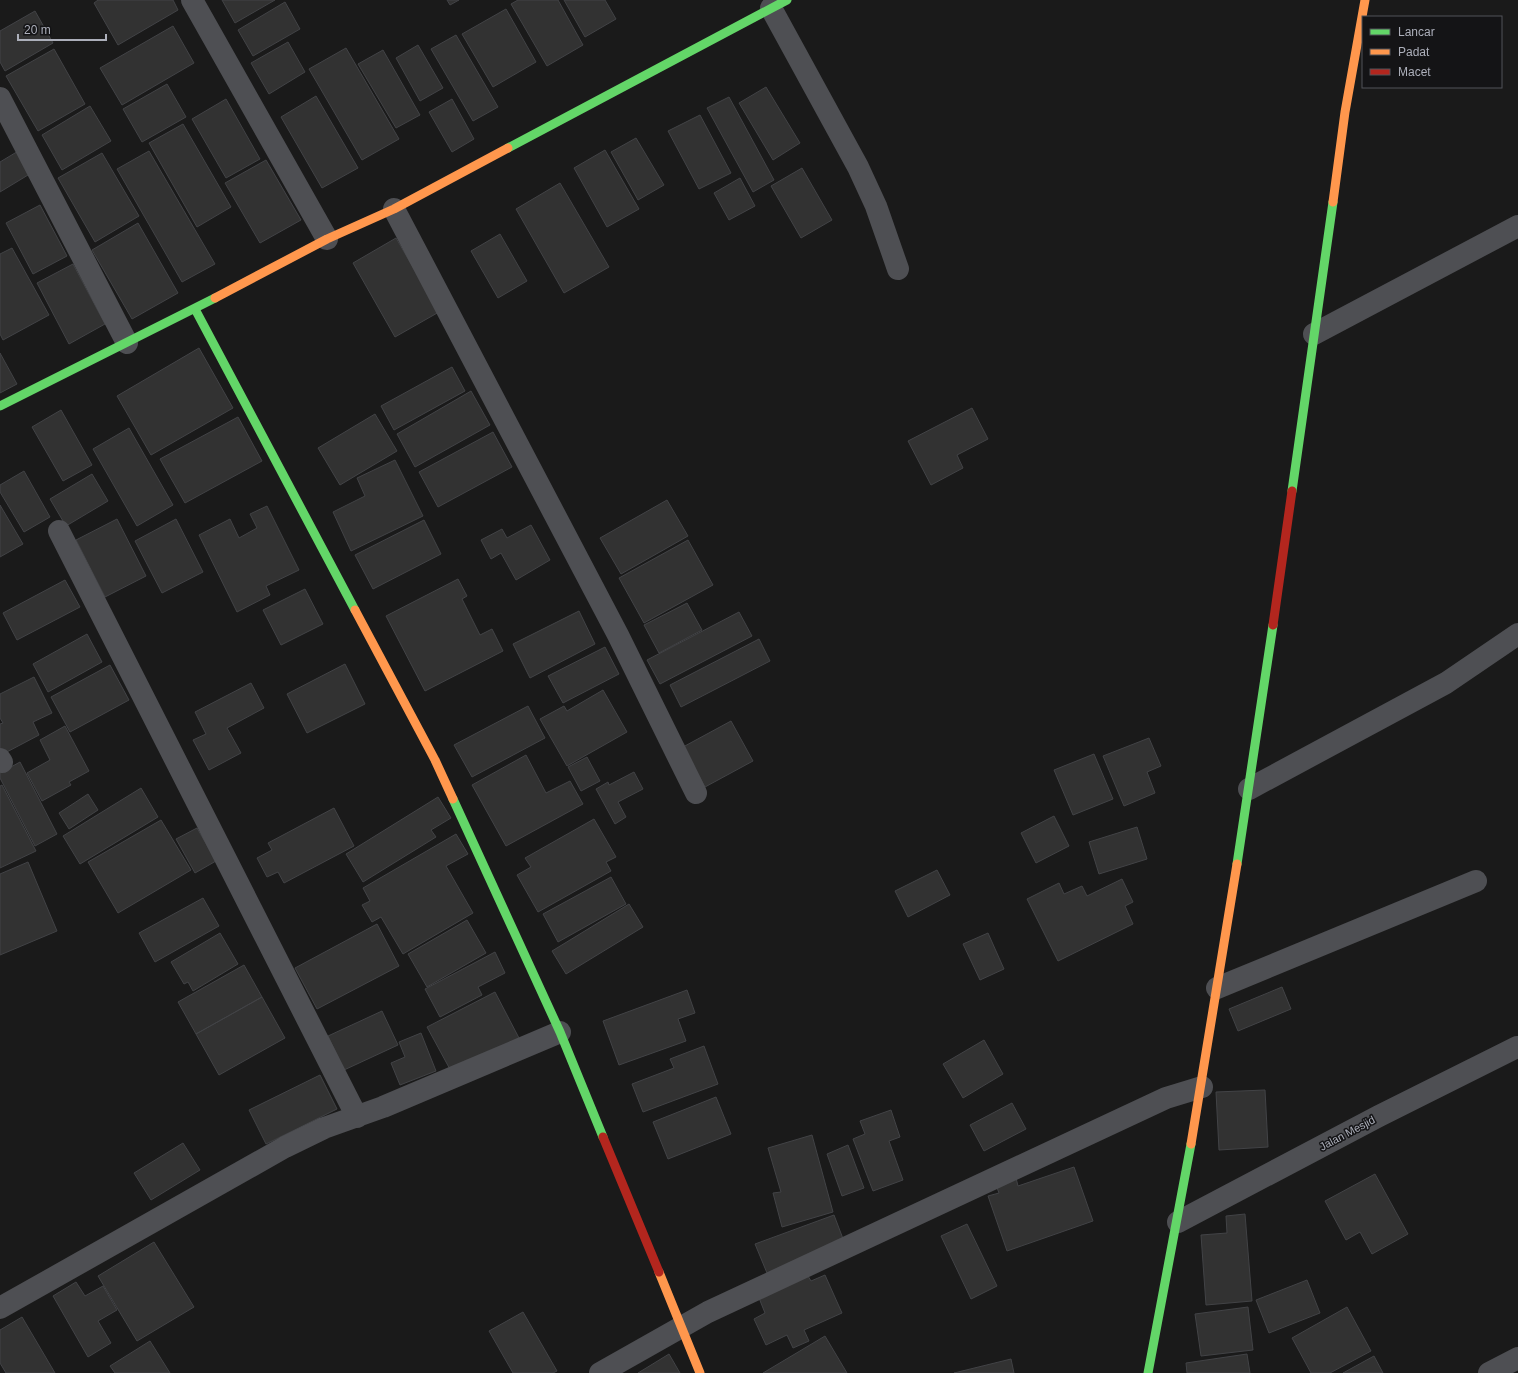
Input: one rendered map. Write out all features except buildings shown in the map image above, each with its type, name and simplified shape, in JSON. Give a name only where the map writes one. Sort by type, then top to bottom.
[{"type":"street","points":[[192,0],[327,240]]},
{"type":"street","points":[[1362,16],[1365,0]]},
{"type":"street","points":[[0,406],[81,364],[195,309],[327,240],[394,209],[779,4],[876,206],[898,269]]},
{"type":"street","points":[[1148,1373],[1178,1222],[1202,1087],[1249,789],[1345,112],[1362,17]]},
{"type":"street","points":[[0,98],[126,343]]},
{"type":"street","points":[[394,209],[618,634],[696,793]]},
{"type":"street","points":[[1314,334],[1518,226]]},
{"type":"street","points":[[195,309],[435,760],[560,1032],[680,1328],[700,1373]]},
{"type":"street","points":[[59,531],[357,1117]]},
{"type":"street","points":[[1249,789],[1428,694],[1518,634]]},
{"type":"street","points":[[1217,988],[1476,881]]},
{"type":"street","points":[[0,1308],[285,1147],[324,1128],[357,1117],[560,1032]]},
{"type":"street","name":"Jalan Mesjid","points":[[1178,1222],[1379,1116],[1517,1047]]},
{"type":"street","points":[[600,1373],[708,1312],[1166,1098],[1202,1087]]},
{"type":"street","points":[[1489,1373],[1518,1358]]},
{"type":"traffic: fast","points":[[508,148],[787,0]]},
{"type":"traffic: fast","points":[[1292,491],[1333,202]]},
{"type":"traffic: fast","points":[[0,406],[215,298]]},
{"type":"traffic: fast","points":[[195,309],[355,610]]},
{"type":"traffic: fast","points":[[1237,864],[1273,625]]},
{"type":"traffic: fast","points":[[453,799],[560,1032],[603,1137]]},
{"type":"traffic: fast","points":[[1148,1373],[1191,1144]]},
{"type":"traffic: slow","points":[[1362,16],[1365,0]]},
{"type":"traffic: slow","points":[[1333,202],[1345,112],[1362,17]]},
{"type":"traffic: slow","points":[[215,298],[327,239],[394,209],[508,148]]},
{"type":"traffic: slow","points":[[355,610],[435,760],[453,799]]},
{"type":"traffic: slow","points":[[1191,1144],[1237,864]]},
{"type":"traffic: slow","points":[[659,1272],[700,1373]]},
{"type":"traffic: jam","points":[[1273,625],[1292,491]]},
{"type":"traffic: jam","points":[[603,1137],[659,1272]]}]
